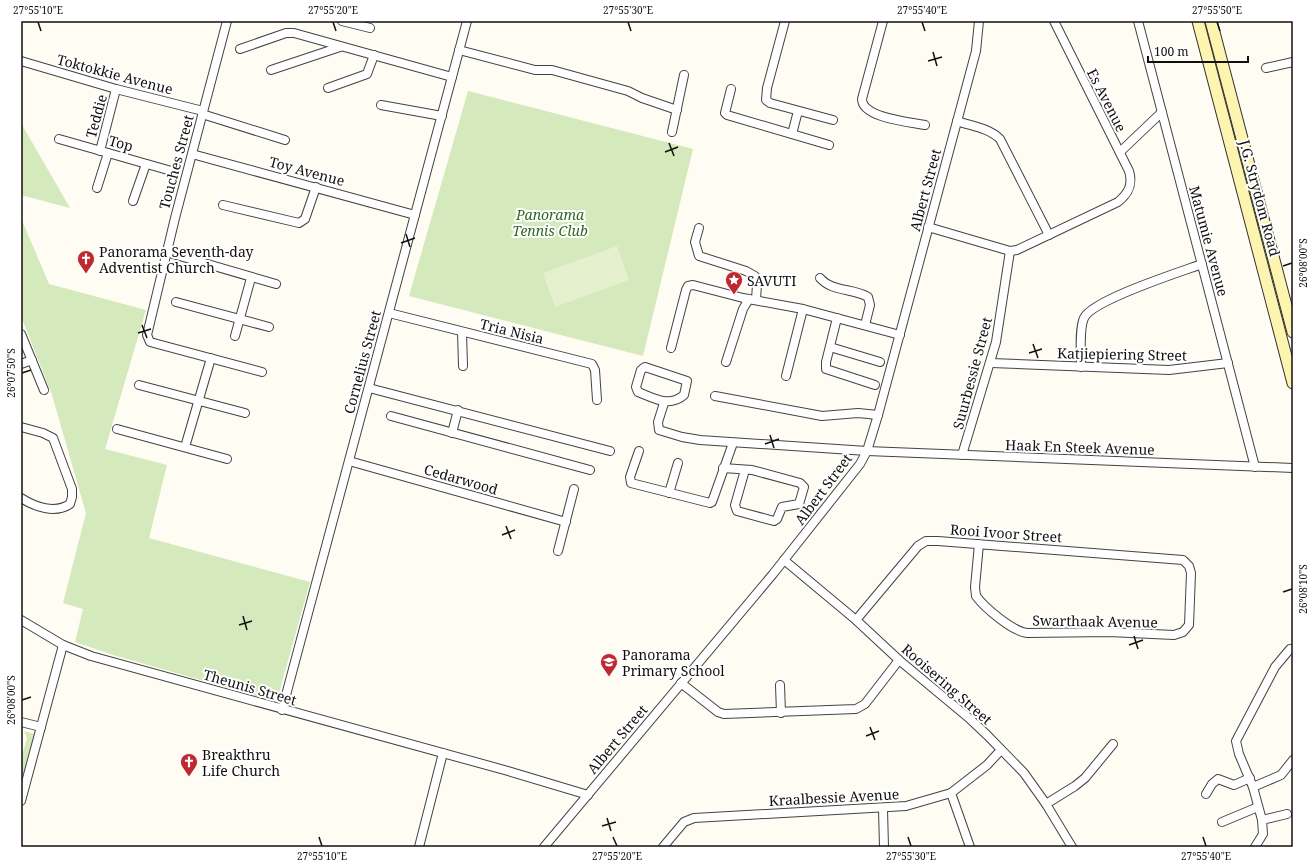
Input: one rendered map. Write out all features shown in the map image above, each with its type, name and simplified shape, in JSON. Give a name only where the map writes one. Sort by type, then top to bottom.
[{"type":"street","name":"Touches Street","points":[[211,358],[150,342],[147,335],[166,252],[227,21]]},
{"type":"street","points":[[342,21],[370,28]]},
{"type":"street","name":"Cornelius Street","points":[[282,710],[467,21]]},
{"type":"street","points":[[785,21],[767,88],[766,100],[770,103],[833,120]]},
{"type":"street","points":[[884,21],[862,100],[863,105],[866,110],[874,114],[925,125]]},
{"type":"street","name":"Albert Street","points":[[544,847],[784,560],[855,472],[867,451],[900,335],[976,51],[979,21]]},
{"type":"street","name":"Es Avenue","points":[[1049,235],[1118,202],[1128,191],[1130,175],[1120,152],[1054,21]]},
{"type":"street","name":"Matumie Avenue","points":[[1138,21],[1255,467]]},
{"type":"street","name":"J.G. Strydom Road","points":[[1198,21],[1293,383]]},
{"type":"street","name":"J.G. Strydom Road","points":[[1212,21],[1293,332]]},
{"type":"street","points":[[240,49],[290,33],[452,77]]},
{"type":"street","points":[[271,70],[340,47]]},
{"type":"street","points":[[460,50],[535,70],[552,70],[628,91],[642,98],[677,110]]},
{"type":"street","points":[[328,88],[367,74],[374,55]]},
{"type":"street","name":"Toktokkie Avenue","points":[[21,61],[202,112],[284,140]]},
{"type":"street","points":[[1266,68],[1293,62]]},
{"type":"street","points":[[672,132],[684,75]]},
{"type":"street","name":"Teddie","points":[[97,188],[116,89]]},
{"type":"street","points":[[731,89],[725,113],[727,115],[830,145]]},
{"type":"street","points":[[381,105],[442,116]]},
{"type":"street","points":[[792,134],[798,111]]},
{"type":"street","points":[[1120,152],[1162,112]]},
{"type":"street","points":[[928,227],[1010,250],[1029,245],[1049,235],[1000,139],[994,134],[985,130],[957,121]]},
{"type":"street","name":"Top","points":[[59,139],[175,172]]},
{"type":"street","name":"Toy Avenue","points":[[192,154],[415,214]]},
{"type":"street","points":[[133,201],[146,164]]},
{"type":"street","points":[[223,205],[299,223],[305,218],[316,187]]},
{"type":"street","points":[[700,228],[695,240],[699,256],[746,271],[755,276],[757,284],[743,309],[726,362]]},
{"type":"street","name":"Suurbessie Street","points":[[962,455],[991,363],[1000,322],[1010,250]]},
{"type":"street","points":[[166,252],[251,278],[276,284]]},
{"type":"street","points":[[1081,367],[1083,320],[1092,309],[1144,286],[1202,264]]},
{"type":"street","points":[[235,336],[251,278]]},
{"type":"street","points":[[820,278],[828,285],[860,293],[868,298],[870,305],[865,325]]},
{"type":"street","points":[[671,348],[688,286],[699,286],[749,299],[803,309],[900,335]]},
{"type":"street","points":[[176,302],[269,327]]},
{"type":"street","points":[[786,376],[803,309]]},
{"type":"street","name":"Tria Nisia","points":[[389,312],[462,332],[592,364],[595,370],[597,400]]},
{"type":"street","points":[[837,318],[825,364],[826,369],[875,385]]},
{"type":"street","points":[[462,332],[463,366]]},
{"type":"street","points":[[21,334],[44,390]]},
{"type":"street","points":[[830,348],[880,362]]},
{"type":"street","points":[[185,447],[211,358],[262,372]]},
{"type":"street","points":[[21,364],[32,360]]},
{"type":"street","name":"Katjiepiering Street","points":[[991,363],[1176,370],[1228,363]]},
{"type":"street","points":[[646,367],[687,382],[683,396],[673,401],[664,403],[637,390],[642,368],[646,367]]},
{"type":"street","points":[[139,384],[245,413]]},
{"type":"street","points":[[369,388],[458,410],[610,451]]},
{"type":"street","points":[[715,396],[822,416],[858,413],[878,415]]},
{"type":"street","name":"Haak En Steek Avenue","points":[[664,403],[658,422],[658,428],[660,431],[694,439],[733,443],[867,451],[1293,468]]},
{"type":"street","points":[[452,433],[458,410]]},
{"type":"street","points":[[391,416],[590,470]]},
{"type":"street","points":[[21,427],[43,433],[55,440],[72,489],[70,504],[56,510],[33,505],[21,498]]},
{"type":"street","points":[[117,429],[227,459]]},
{"type":"street","points":[[639,451],[630,477],[630,483],[711,503],[733,443]]},
{"type":"street","name":"Cedarwood","points":[[349,460],[566,522]]},
{"type":"street","points":[[669,493],[678,463]]},
{"type":"street","points":[[723,468],[745,470],[800,483],[804,487],[799,504],[782,507],[778,519],[774,521],[737,511],[735,505],[745,470]]},
{"type":"street","points":[[558,550],[574,489]]},
{"type":"street","name":"Rooi Ivoor Street","points":[[856,620],[921,543],[930,541],[1183,560],[1188,564]]},
{"type":"street","name":"Swarthaak Avenue","points":[[979,544],[975,587],[976,596],[1014,629],[1027,633],[1103,632],[1174,635],[1183,632],[1190,620],[1192,579],[1188,564]]},
{"type":"street","name":"Rooisering Street","points":[[784,560],[856,620],[899,660],[970,719],[1024,773],[1046,804],[1072,847]]},
{"type":"street","name":"Theunis Street","points":[[21,620],[63,645],[99,658],[282,710],[443,753],[588,795]]},
{"type":"street","points":[[21,801],[63,645]]},
{"type":"street","points":[[1255,847],[1264,834],[1262,820],[1250,778],[1237,748],[1237,738],[1275,667],[1290,649]]},
{"type":"street","points":[[681,683],[721,714],[781,713],[859,708],[865,704],[899,660]]},
{"type":"street","points":[[780,685],[781,713]]},
{"type":"street","points":[[21,722],[41,727]]},
{"type":"street","points":[[1046,804],[1085,778],[1113,744]]},
{"type":"street","name":"Kraalbessie Avenue","points":[[663,847],[684,822],[694,818],[883,809],[912,805],[951,793],[987,765],[1001,750]]},
{"type":"street","points":[[419,847],[443,753]]},
{"type":"street","points":[[1253,787],[1281,775],[1293,760]]},
{"type":"street","points":[[1206,794],[1212,784],[1218,779],[1234,785],[1250,778]]},
{"type":"street","points":[[951,793],[970,847]]},
{"type":"street","points":[[1222,822],[1258,807]]},
{"type":"street","points":[[883,809],[884,847]]},
{"type":"street","points":[[1262,820],[1287,814]]},
{"type":"green space","name":"Panorama Tennis Club","points":[[468,91],[693,149],[643,356],[409,296]]},
{"type":"green space","points":[[21,123],[70,208],[21,195]]},
{"type":"green space","points":[[21,218],[49,284],[146,310],[105,449],[167,465],[149,538],[310,582],[279,693],[267,699],[113,655],[75,642],[83,609],[63,603],[86,513],[52,395],[21,316]]},
{"type":"green space","points":[[617,246],[629,280],[555,307],[543,273]]},
{"type":"green space","points":[[24,731],[35,734],[21,786],[21,759],[27,738]]},
{"type":"place","name":"Panorama Seventh-day Adventist Church","points":[[86,274]]},
{"type":"place","name":"SAVUTI","points":[[734,295]]},
{"type":"place","name":"Panorama Primary School","points":[[609,677]]},
{"type":"place","name":"Breakthru Life Church","points":[[189,777]]}]
